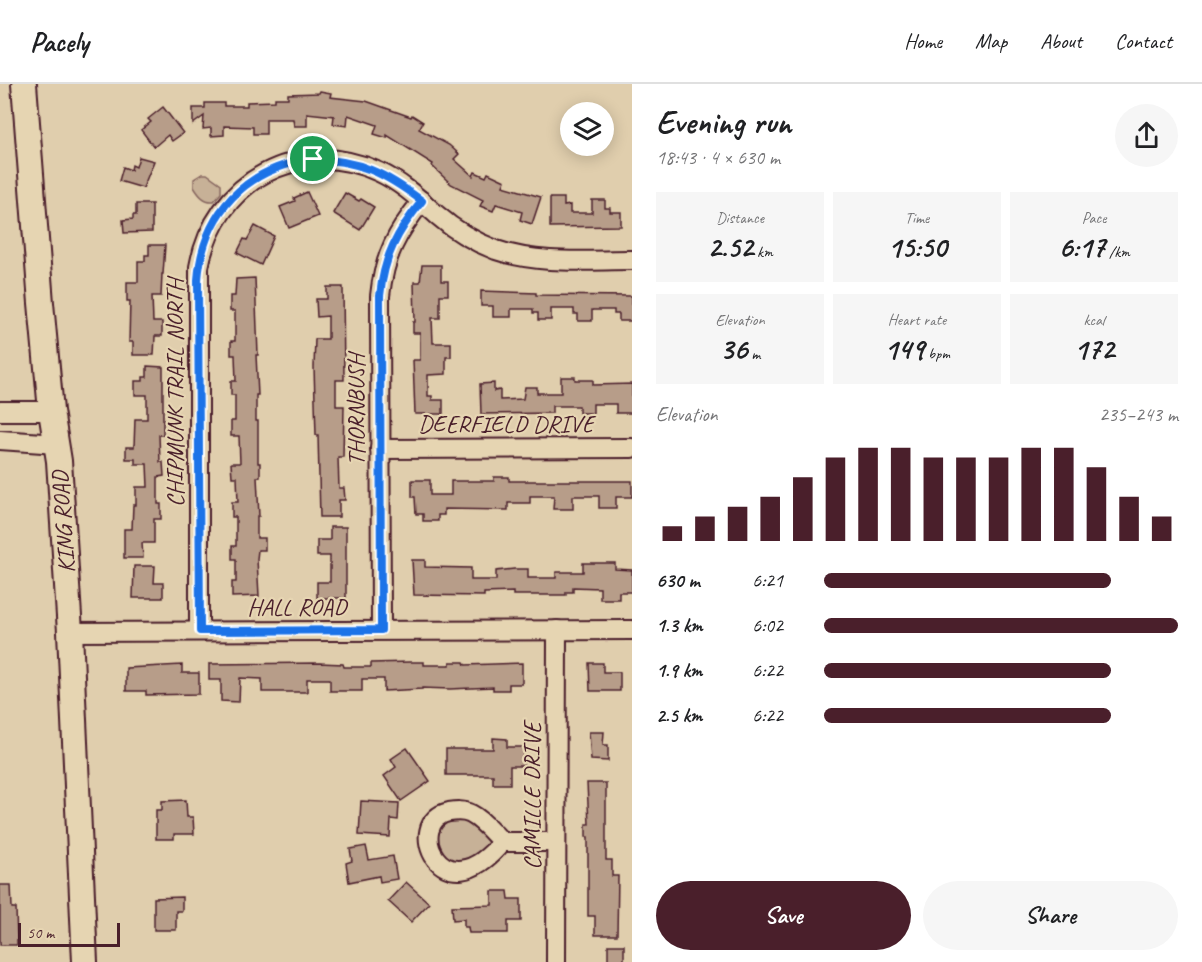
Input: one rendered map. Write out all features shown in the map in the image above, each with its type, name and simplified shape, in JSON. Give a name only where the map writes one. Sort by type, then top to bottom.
[{"type":"main road","name":"KING ROAD","points":[[24,84],[51,411],[57,444],[70,632],[85,962]]},
{"type":"street","name":"CHIPMUNK TRAIL NORTH","points":[[200,631],[199,267],[206,240],[218,215],[236,193],[271,169],[299,161],[336,159],[380,172],[400,184],[465,236],[496,249],[514,255],[553,261],[632,260]]},
{"type":"street","name":"THORNBUSH","points":[[381,630],[380,296],[382,278],[394,240],[422,201]]},
{"type":"street","points":[[0,411],[51,411]]},
{"type":"street","points":[[0,440],[57,444]]},
{"type":"street","name":"DEERFIELD DRIVE","points":[[380,449],[632,448]]},
{"type":"street","name":"CAMILLE DRIVE","points":[[556,962],[557,630]]},
{"type":"street","name":"HALL ROAD","points":[[70,632],[632,630]]},
{"type":"street","points":[[502,842],[556,842]]},
{"type":"shaded area","points":[[207,174],[221,184],[221,193],[214,201],[205,199],[194,187],[194,179]]},
{"type":"shaded area","points":[[468,820],[490,843],[472,859],[458,863],[441,856],[435,841],[440,826],[448,821]]},
{"type":"building","points":[[320,91],[331,93],[330,97],[366,101],[411,117],[412,115],[423,122],[419,129],[449,145],[459,154],[454,159],[473,176],[475,172],[486,177],[488,173],[505,181],[503,186],[541,197],[532,224],[520,220],[522,212],[496,204],[493,211],[480,206],[483,200],[451,184],[432,166],[433,164],[387,135],[387,138],[374,134],[377,125],[348,115],[347,126],[333,124],[334,116],[307,113],[307,126],[294,126],[293,119],[266,119],[266,134],[253,134],[253,127],[224,126],[224,135],[211,136],[211,128],[203,129],[204,116],[193,124],[193,108],[205,108],[205,103],[247,106],[247,102],[275,101],[275,98],[288,98],[288,94],[319,93]]},
{"type":"building","points":[[163,107],[183,133],[172,141],[168,135],[154,147],[141,130],[151,122],[148,119]]},
{"type":"building","points":[[139,157],[154,161],[143,188],[119,181],[123,167],[131,170],[132,165],[136,167]]},
{"type":"building","points":[[307,192],[318,216],[289,228],[280,207],[295,201],[294,198]]},
{"type":"building","points":[[345,193],[374,207],[360,230],[333,213]]},
{"type":"building","points":[[550,198],[564,198],[564,206],[570,205],[570,213],[592,213],[592,200],[605,200],[605,208],[610,208],[610,212],[621,212],[621,226],[550,227]]},
{"type":"building","points":[[136,204],[152,204],[152,232],[124,233],[123,220],[133,219],[133,215],[136,215]]},
{"type":"building","points":[[255,226],[274,236],[261,265],[237,253],[244,239],[247,240]]},
{"type":"building","points":[[149,245],[165,245],[161,296],[152,296],[153,322],[162,322],[162,336],[155,336],[154,355],[133,355],[133,342],[129,342],[130,301],[127,301],[127,282],[138,282],[138,261],[145,261],[145,255],[149,255]]},
{"type":"building","points":[[422,265],[441,265],[441,281],[448,281],[448,295],[440,295],[440,318],[432,318],[433,343],[451,343],[451,357],[446,357],[446,374],[428,375],[428,396],[432,396],[432,400],[443,400],[443,414],[415,414],[413,360],[420,360],[420,333],[413,333],[414,282],[420,282]]},
{"type":"building","points":[[255,278],[258,355],[256,355],[258,395],[256,395],[256,421],[258,421],[258,463],[260,463],[260,477],[257,477],[259,516],[257,516],[257,538],[265,538],[265,550],[258,550],[259,596],[232,597],[232,582],[236,582],[236,559],[232,559],[232,546],[236,546],[236,517],[232,517],[232,502],[238,502],[237,477],[232,477],[231,463],[240,463],[239,436],[231,436],[231,421],[235,421],[235,395],[231,395],[231,381],[236,381],[235,355],[231,355],[231,341],[235,341],[235,311],[230,311],[230,296],[235,296],[236,279]]},
{"type":"building","points":[[327,287],[343,287],[344,380],[336,380],[336,406],[344,406],[343,457],[338,457],[339,488],[344,488],[345,500],[339,500],[339,517],[320,517],[315,339],[328,339],[328,316],[317,317],[316,299],[327,299]]},
{"type":"building","points":[[481,291],[536,293],[536,295],[632,296],[632,321],[619,321],[619,314],[614,314],[614,310],[592,310],[592,321],[578,321],[578,314],[574,314],[574,309],[551,309],[551,320],[538,320],[538,313],[533,313],[533,309],[511,309],[511,317],[493,317],[493,306],[481,306]]},
{"type":"building","points":[[147,366],[163,367],[163,435],[159,435],[160,462],[163,462],[164,476],[158,477],[158,504],[161,504],[161,519],[154,519],[154,543],[142,543],[143,558],[124,558],[124,529],[132,529],[136,487],[148,487],[147,464],[135,464],[135,459],[126,459],[126,447],[134,447],[135,419],[147,419],[147,395],[135,395],[135,381],[143,381],[143,377],[147,377]]},
{"type":"building","points":[[561,377],[593,380],[593,385],[632,384],[632,413],[616,413],[616,404],[593,404],[593,413],[579,413],[579,406],[552,406],[552,413],[481,414],[480,384],[494,383],[494,391],[500,390],[500,400],[523,399],[525,387],[537,387],[537,393],[561,393]]},
{"type":"building","points":[[494,477],[509,477],[509,481],[632,481],[632,497],[616,497],[616,508],[599,508],[599,496],[573,496],[573,509],[553,509],[554,496],[530,496],[530,503],[508,503],[508,510],[444,509],[444,515],[438,515],[438,521],[423,521],[423,514],[416,514],[415,497],[412,497],[412,480],[430,480],[430,495],[451,495],[451,481],[494,481]]},
{"type":"building","points":[[330,527],[346,527],[346,598],[317,598],[317,582],[330,582],[330,556],[317,556],[317,540],[330,540]]},
{"type":"building","points":[[412,560],[425,560],[425,567],[471,568],[471,580],[496,580],[496,571],[514,569],[528,569],[528,578],[556,578],[556,572],[583,572],[583,563],[615,563],[615,569],[632,570],[632,592],[619,592],[619,599],[600,599],[600,588],[573,587],[573,592],[566,592],[566,595],[513,595],[513,592],[484,593],[484,596],[414,595]]},
{"type":"building","points":[[134,566],[155,566],[154,583],[163,583],[163,598],[133,598]]},
{"type":"building","points":[[424,662],[424,665],[450,665],[450,662],[464,662],[465,665],[522,663],[522,684],[509,684],[509,690],[493,690],[493,687],[384,691],[384,679],[362,679],[362,691],[330,691],[330,679],[307,679],[307,692],[262,692],[262,679],[240,678],[239,702],[221,701],[221,680],[209,680],[209,664],[319,663],[343,664],[344,667],[371,667],[371,663]]},
{"type":"building","points":[[589,663],[603,663],[603,672],[620,672],[620,691],[590,691]]},
{"type":"building","points":[[182,665],[182,673],[199,673],[199,694],[146,695],[146,691],[126,691],[126,668]]},
{"type":"building","points":[[589,732],[604,732],[603,745],[608,745],[608,761],[591,760]]},
{"type":"building","points":[[493,738],[507,739],[507,747],[524,747],[524,766],[510,766],[510,784],[493,784],[493,775],[446,775],[446,749],[493,749]]},
{"type":"building","points":[[407,748],[430,781],[401,801],[384,776],[396,767],[391,759]]},
{"type":"building","points":[[587,783],[606,783],[606,860],[612,860],[612,876],[618,876],[617,935],[595,935],[595,916],[588,916]]},
{"type":"building","points":[[186,800],[187,817],[193,817],[194,834],[174,834],[174,839],[156,839],[156,810],[162,810],[162,801]]},
{"type":"building","points":[[361,801],[399,803],[398,820],[391,819],[390,837],[359,835]]},
{"type":"building","points":[[366,846],[369,860],[393,856],[397,879],[380,882],[379,876],[349,882],[346,863],[352,861],[350,849]]},
{"type":"building","points":[[406,882],[429,903],[411,922],[388,901]]},
{"type":"building","points":[[0,885],[11,885],[12,908],[16,908],[17,945],[0,945]]},
{"type":"building","points":[[492,891],[508,891],[509,899],[521,899],[521,921],[508,921],[508,933],[469,933],[468,927],[464,927],[464,919],[453,920],[452,906],[492,905]]},
{"type":"building","points":[[182,897],[182,911],[176,911],[176,930],[154,930],[154,898]]},
{"type":"building","points":[[608,945],[624,945],[624,962],[608,962]]},
{"type":"route","points":[[313,159],[336,159],[380,172],[422,201],[394,240],[387,256],[380,296],[381,630],[200,631],[198,280],[202,253],[212,225],[236,193],[271,169],[313,159]]}]
